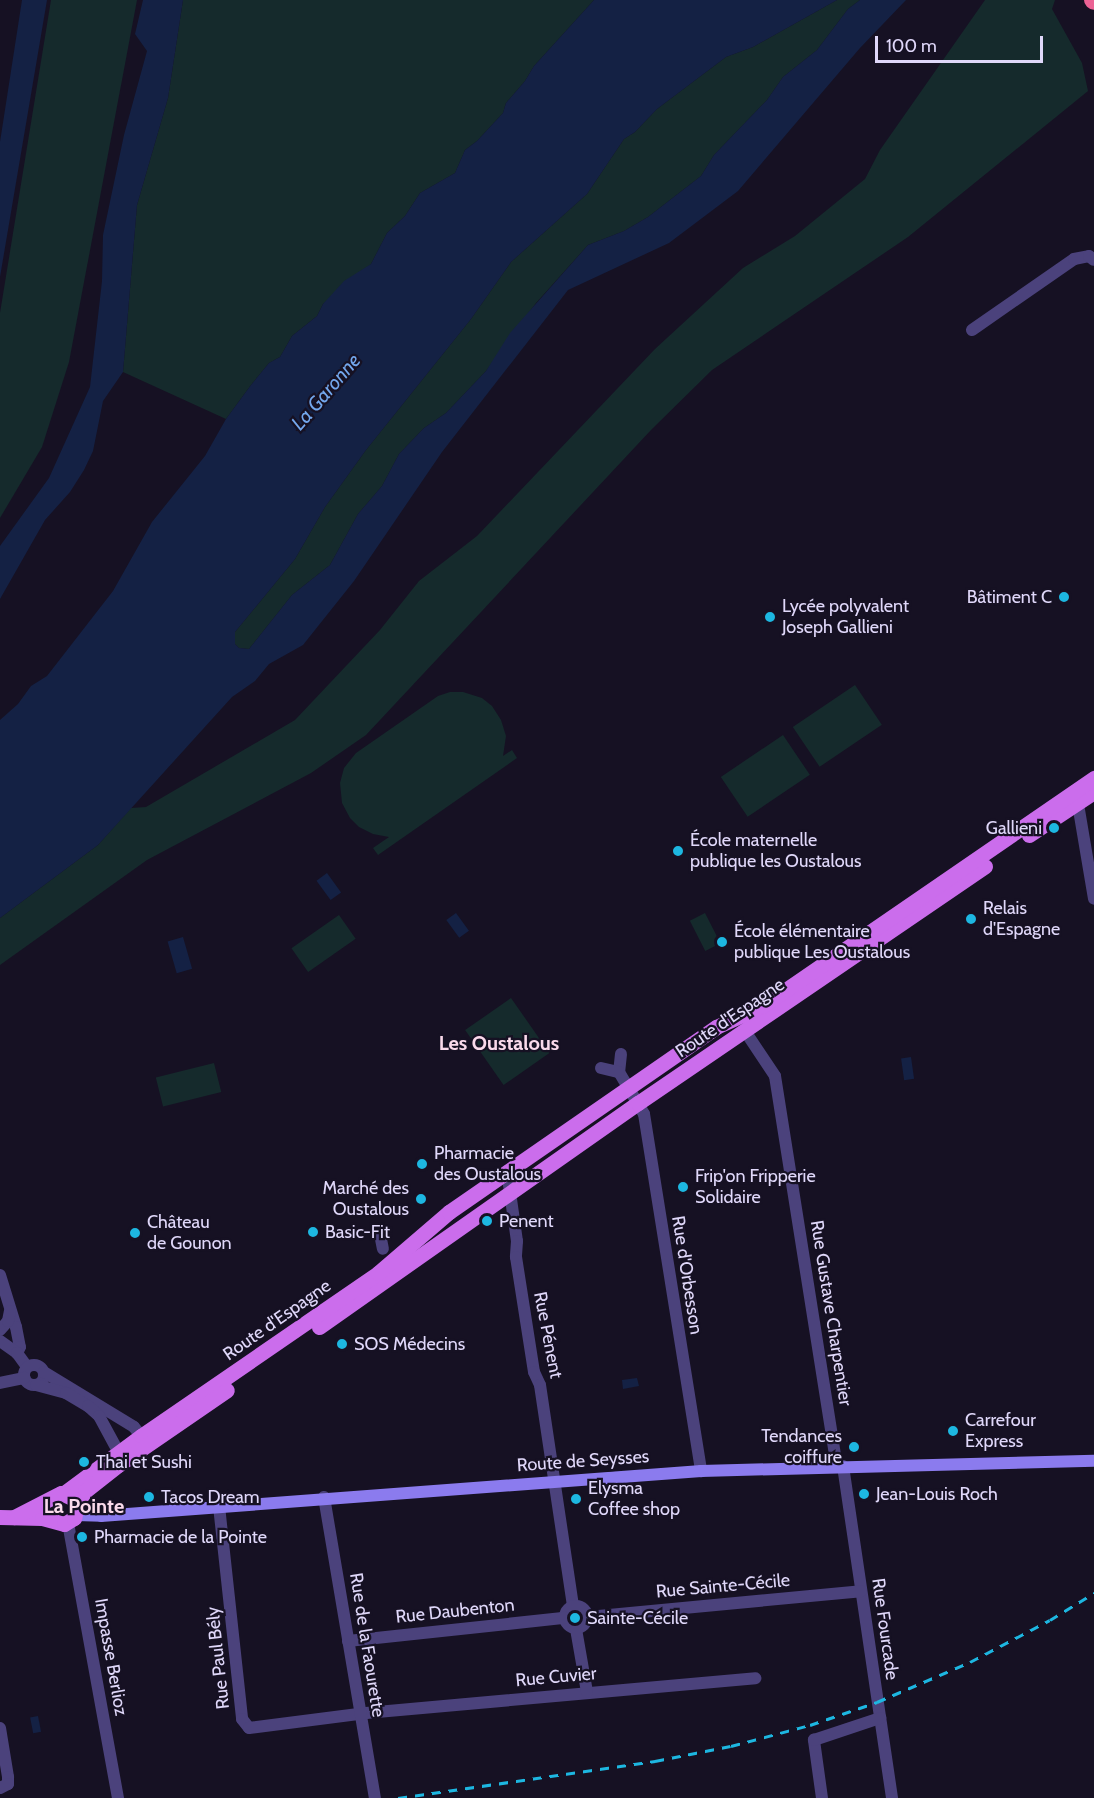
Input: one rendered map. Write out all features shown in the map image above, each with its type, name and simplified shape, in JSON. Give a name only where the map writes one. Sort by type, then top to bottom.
[{"type":"main road","name":"Route d'Espagne","points":[[142,1442],[509,1196],[638,1103],[746,1031],[1074,799],[1094,778]]},
{"type":"main road","name":"Route d'Espagne","points":[[64,1493],[123,1456],[378,1273],[449,1212],[716,1027],[762,1006],[1074,799],[1094,792]]},
{"type":"main road","name":"Route d'Espagne","points":[[74,1514],[85,1491],[123,1456]]},
{"type":"main road","name":"Route de Seysses","points":[[74,1514],[101,1516],[324,1497],[701,1470],[1094,1461]]},
{"type":"main road","points":[[64,1493],[74,1514],[59,1524],[51,1520],[7,1517],[64,1493]]},
{"type":"main road","points":[[49,1500],[46,1510],[51,1520]]},
{"type":"street","points":[[972,330],[1074,259],[1089,256],[1094,260]]},
{"type":"street","points":[[1074,799],[1094,899]]},
{"type":"street","name":"Rue Gustave Charpentier","points":[[746,1031],[775,1076],[840,1466]]},
{"type":"street","points":[[621,1054],[619,1072],[629,1088]]},
{"type":"street","points":[[601,1068],[619,1072]]},
{"type":"street","name":"Rue d'Orbesson","points":[[629,1088],[644,1114],[701,1470]]},
{"type":"street","points":[[507,1171],[509,1196]]},
{"type":"street","name":"Rue Pénent","points":[[509,1196],[516,1241],[516,1257],[534,1372],[540,1385],[573,1606]]},
{"type":"street","points":[[380,1234],[383,1249]]},
{"type":"street","points":[[0,1275],[20,1347],[16,1353]]},
{"type":"street","points":[[0,1329],[8,1321],[10,1311]]},
{"type":"street","points":[[0,1341],[16,1353],[26,1372],[28,1383],[55,1389],[88,1406],[99,1416],[123,1456]]},
{"type":"street","points":[[0,1383],[37,1365],[44,1372],[134,1428],[142,1442]]},
{"type":"street","points":[[36,1385],[43,1379],[44,1372]]},
{"type":"street","name":"Rue Fourcade","points":[[840,1466],[892,1798]]},
{"type":"street","name":"Rue de la Faourette","points":[[324,1497],[375,1798]]},
{"type":"street","name":"Rue Paul Bély","points":[[219,1506],[244,1725],[256,1729],[360,1714]]},
{"type":"street","name":"Impasse Berlioz","points":[[74,1514],[118,1798]]},
{"type":"street","name":"Rue Sainte-Cécile","points":[[588,1617],[861,1591]]},
{"type":"street","points":[[576,1629],[585,1626],[588,1617],[583,1608],[573,1606],[567,1611],[565,1618],[566,1623],[576,1629],[587,1692]]},
{"type":"street","name":"Rue Daubenton","points":[[348,1641],[565,1618]]},
{"type":"street","name":"Rue Cuvier","points":[[360,1714],[755,1678]]},
{"type":"street","points":[[822,1798],[814,1740],[880,1718]]},
{"type":"street","points":[[0,1728],[8,1777],[8,1784],[1,1788]]},
{"type":"green space","points":[[51,0],[137,0],[69,362],[42,447],[0,518],[0,313]]},
{"type":"green space","points":[[183,0],[594,0],[534,66],[525,81],[506,103],[503,113],[477,141],[465,150],[455,173],[420,193],[405,216],[387,233],[371,264],[323,304],[317,316],[292,336],[280,357],[269,363],[226,419],[123,372],[137,205],[168,98]]},
{"type":"green space","points":[[837,0],[860,0],[848,9],[817,50],[783,77],[767,100],[714,155],[701,176],[648,217],[624,231],[588,245],[536,303],[486,371],[446,413],[424,428],[399,454],[382,486],[358,514],[330,565],[292,595],[249,649],[239,648],[235,644],[235,632],[295,559],[325,507],[366,450],[471,319],[511,262],[587,194],[624,139],[635,132],[657,109],[726,57],[753,47]]},
{"type":"green space","points":[[985,0],[1055,0],[1052,9],[1082,63],[1088,91],[908,237],[712,370],[651,430],[366,735],[311,773],[147,860],[0,965],[0,918],[98,845],[131,808],[146,807],[295,720],[380,630],[419,581],[477,536],[655,349],[743,268],[795,236],[865,179],[880,150]]},
{"type":"green space","points":[[855,685],[882,725],[820,767],[793,727]]},
{"type":"green space","points":[[450,692],[463,692],[482,698],[492,706],[501,720],[506,736],[503,756],[512,750],[517,758],[378,855],[373,848],[389,837],[373,834],[359,827],[350,818],[342,803],[340,783],[344,768],[356,753],[438,696]]},
{"type":"green space","points":[[783,735],[810,775],[748,817],[721,777]]},
{"type":"green space","points":[[705,913],[720,943],[705,951],[690,921]]},
{"type":"green space","points":[[339,915],[356,939],[308,972],[291,948]]},
{"type":"green space","points":[[511,998],[549,1053],[504,1085],[465,1030]]},
{"type":"green space","points":[[214,1063],[221,1092],[163,1107],[156,1078]]},
{"type":"water","points":[[22,0],[47,0],[0,277],[0,142]]},
{"type":"water","points":[[143,0],[183,0],[168,98],[137,205],[123,372],[103,401],[93,451],[84,470],[70,492],[45,520],[0,599],[0,546],[49,478],[90,387],[102,281],[103,235],[124,135],[147,51],[135,34]]},
{"type":"water","name":"La Garonne","points":[[594,0],[837,0],[753,47],[726,57],[657,109],[635,132],[624,139],[587,194],[511,262],[471,319],[366,450],[325,507],[295,559],[235,632],[235,644],[239,648],[249,649],[292,595],[330,565],[358,514],[382,486],[399,454],[424,428],[446,413],[486,371],[510,333],[588,245],[624,231],[648,217],[701,176],[714,155],[767,100],[783,77],[817,50],[848,9],[860,0],[906,0],[860,48],[738,191],[669,243],[568,290],[442,452],[354,581],[303,645],[269,664],[255,681],[232,697],[98,845],[0,918],[0,720],[18,704],[31,686],[47,676],[113,591],[152,522],[205,456],[226,419],[269,363],[280,357],[292,336],[317,316],[323,304],[344,281],[371,264],[387,233],[405,216],[420,193],[455,173],[465,150],[477,141],[503,113],[506,103],[525,81],[534,66]]},
{"type":"water","points":[[327,873],[341,892],[331,900],[316,881]]},
{"type":"water","points":[[456,913],[469,931],[459,938],[446,920]]},
{"type":"water","points":[[183,937],[192,969],[177,973],[168,941]]},
{"type":"water","points":[[911,1057],[914,1079],[904,1080],[901,1058]]},
{"type":"water","points":[[637,1378],[639,1386],[623,1389],[622,1380]]},
{"type":"water","points":[[38,1716],[41,1732],[33,1733],[30,1718]]},
{"type":"railway","points":[[398,1798],[655,1761],[731,1746],[810,1725],[877,1702],[970,1662],[1050,1620],[1094,1593]]},
{"type":"place","name":"Bâtiment C","points":[[1064,597]]},
{"type":"place","name":"Lycée polyvalent Joseph Gallieni","points":[[770,617]]},
{"type":"place","name":"Gallieni","points":[[1054,828]]},
{"type":"place","name":"École maternelle publique les Oustalous","points":[[678,851]]},
{"type":"place","name":"Relais d'Espagne","points":[[971,919]]},
{"type":"place","name":"École élémentaire publique Les Oustalous","points":[[722,942]]},
{"type":"place","name":"Pharmacie des Oustalous","points":[[422,1164]]},
{"type":"place","name":"Frip'on Fripperie Solidaire","points":[[683,1187]]},
{"type":"place","name":"Marché des Oustalous","points":[[421,1199]]},
{"type":"place","name":"Penent","points":[[487,1221]]},
{"type":"place","name":"Basic-Fit","points":[[313,1232]]},
{"type":"place","name":"Château de Gounon","points":[[135,1233]]},
{"type":"place","name":"SOS Médecins","points":[[342,1344]]},
{"type":"place","name":"Carrefour Express","points":[[953,1431]]},
{"type":"place","name":"Tendances coiffure","points":[[854,1447]]},
{"type":"place","name":"Thai et Sushi","points":[[84,1462]]},
{"type":"place","name":"Jean-Louis Roch","points":[[864,1494]]},
{"type":"place","name":"Tacos Dream","points":[[149,1497]]},
{"type":"place","name":"Elysma Coffee shop","points":[[576,1499]]},
{"type":"place","name":"Pharmacie de la Pointe","points":[[82,1537]]},
{"type":"place","name":"Sainte-Cécile","points":[[575,1618]]},
{"type":"district","name":"Les Oustalous","points":[[499,1043]]},
{"type":"district","name":"La Pointe","points":[[84,1506]]}]
